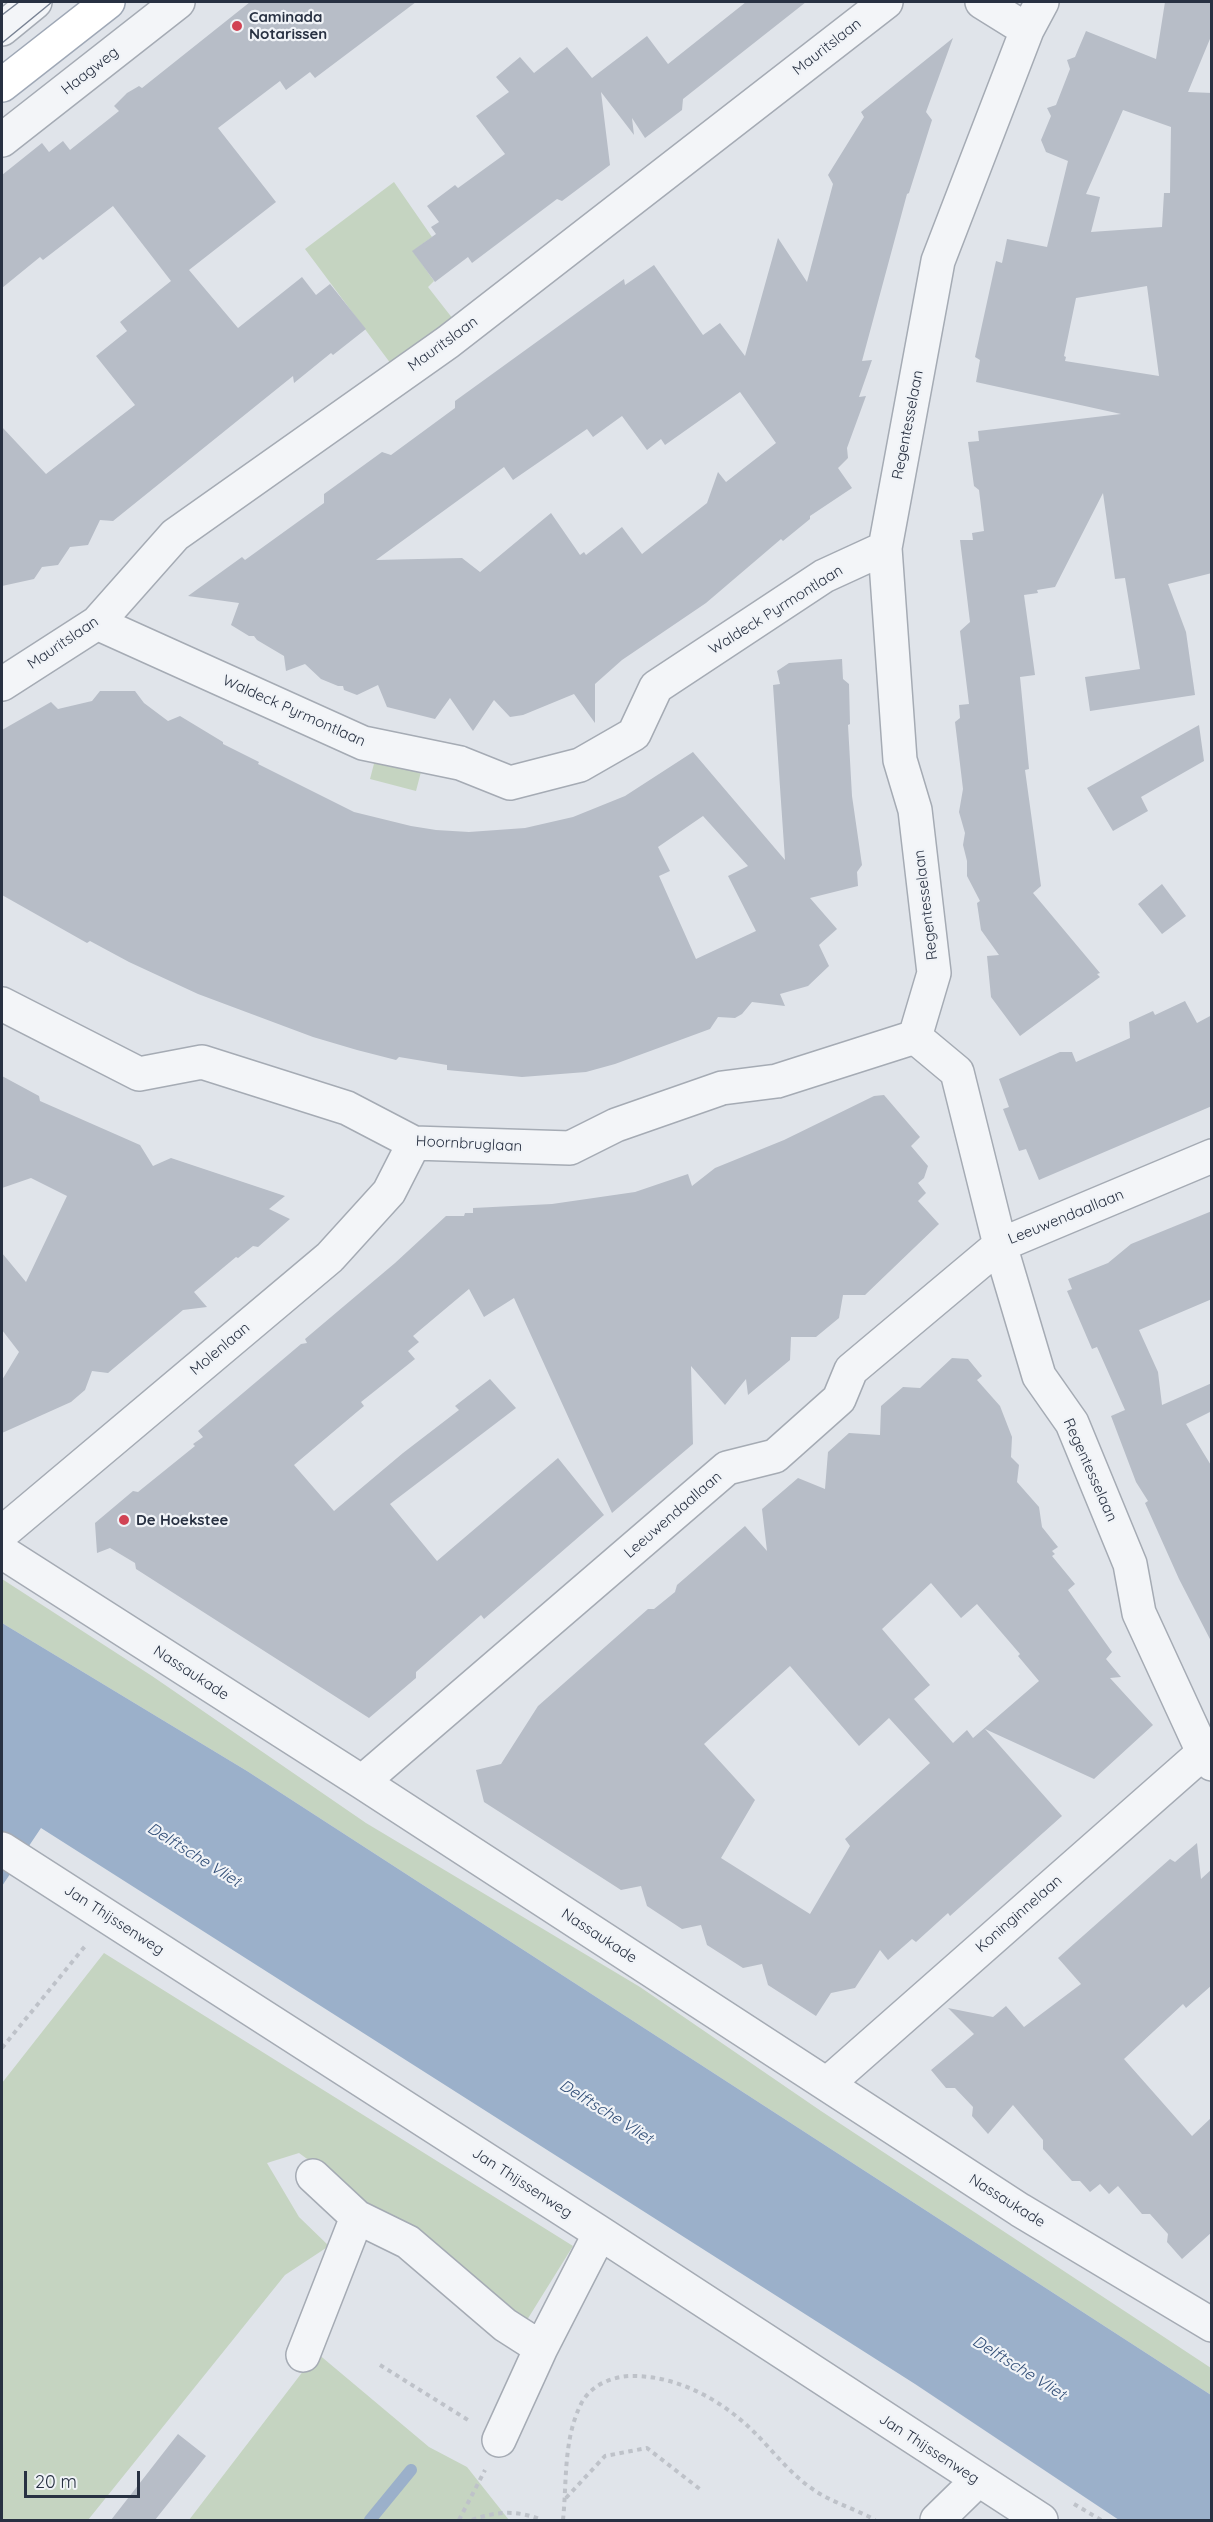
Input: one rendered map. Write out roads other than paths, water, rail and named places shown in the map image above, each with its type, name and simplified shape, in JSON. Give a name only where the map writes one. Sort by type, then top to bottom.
[{"type":"main road","points":[[2,85],[108,2]]},
{"type":"street","points":[[2,29],[35,2]]},
{"type":"street","name":"Haagweg","points":[[2,140],[178,2]]},
{"type":"street","name":"Mauritslaan","points":[[2,684],[97,622],[175,535],[448,342],[886,2]]},
{"type":"street","points":[[982,2],[1027,30]]},
{"type":"street","name":"Regentesselaan","points":[[1042,2],[1027,30],[938,261],[885,548],[900,760],[915,810],[934,973],[915,1037],[957,1072],[1000,1245],[1039,1376],[1072,1423],[1130,1564],[1139,1613],[1209,1754]]},
{"type":"street","name":"Waldeck Pyrmontlaan","points":[[97,622],[363,743],[460,763],[510,783],[580,765],[634,734],[656,687],[824,576],[885,548]]},
{"type":"street","name":"Hoornbruglaan","points":[[2,1004],[139,1074],[202,1062],[347,1108],[414,1143],[570,1148],[616,1125],[722,1088],[777,1081],[915,1037]]},
{"type":"street","name":"Molenlaan","points":[[2,1533],[330,1257],[389,1191],[414,1143]]},
{"type":"street","name":"Leeuwendaallaan","points":[[362,1782],[728,1468],[775,1456],[839,1399],[851,1370],[1000,1245],[1212,1156]]},
{"type":"street","name":"Nassaukade","points":[[2,1552],[362,1782],[1020,2210],[1207,2316]]},
{"type":"street","name":"Koninginnelaan","points":[[827,2084],[1209,1754]]},
{"type":"street","name":"Jan Thijssenweg","points":[[2,1849],[600,2233],[1041,2520]]},
{"type":"street","points":[[313,2176],[357,2217],[408,2242],[505,2325],[541,2348]]},
{"type":"street","points":[[303,2355],[357,2217]]},
{"type":"street","points":[[499,2440],[541,2348],[600,2233]]},
{"type":"street","points":[[937,2520],[978,2480]]},
{"type":"water","name":"Delftsche Vliet","points":[[2,1623],[247,1771],[1211,2395],[1211,2520],[1119,2520],[915,2384],[41,1828],[2,1886]]},
{"type":"waterway","points":[[370,2520],[411,2470]]},
{"type":"tram line","points":[[2,15],[19,2]]},
{"type":"tram line","points":[[2,43],[52,2]]},
{"type":"place","name":"Caminada Notarissen","points":[[237,26]]},
{"type":"place","name":"De Hoekstee","points":[[124,1520]]}]
